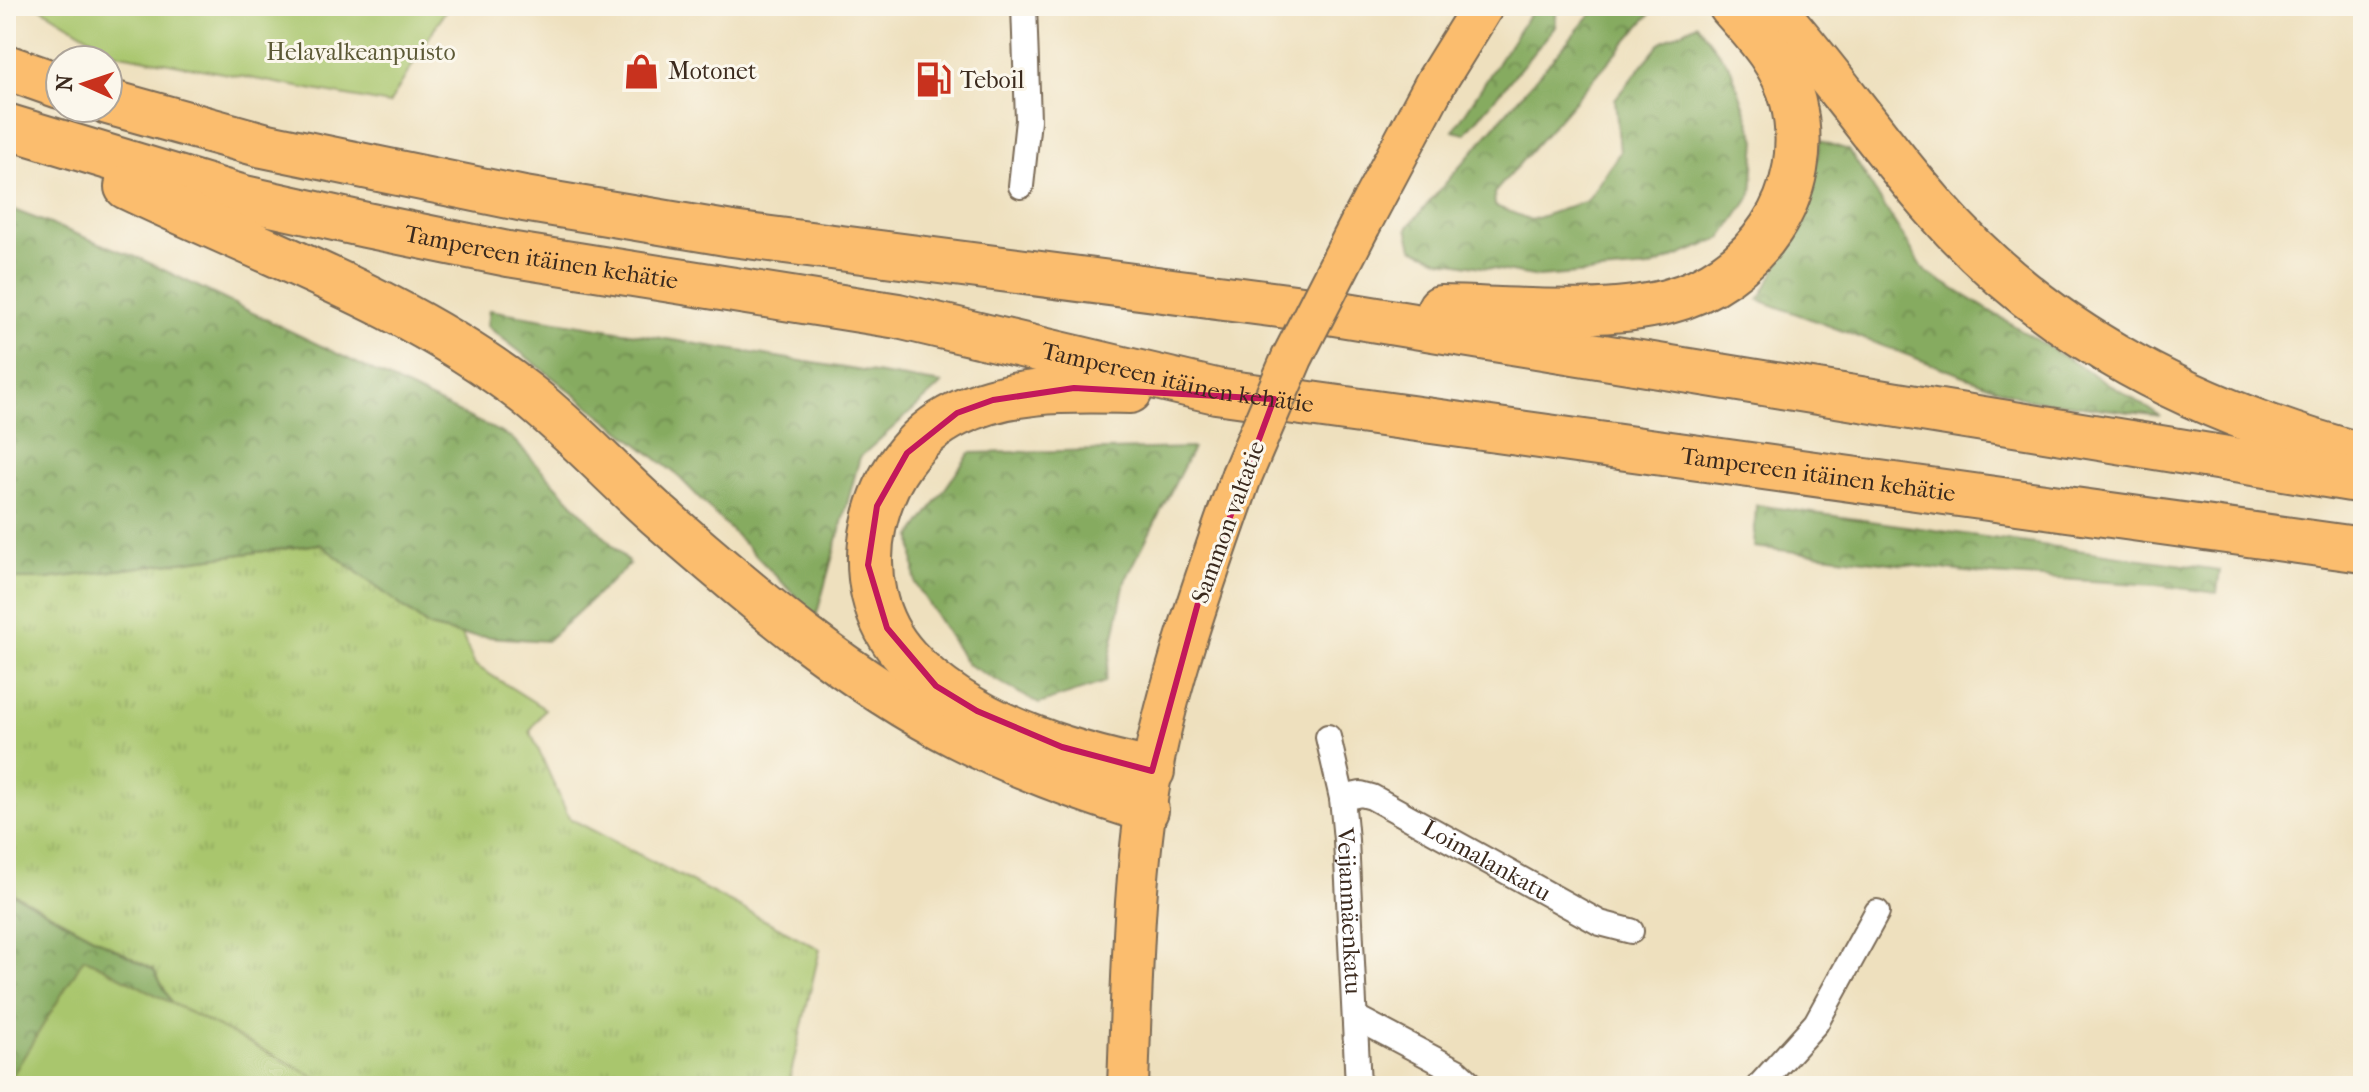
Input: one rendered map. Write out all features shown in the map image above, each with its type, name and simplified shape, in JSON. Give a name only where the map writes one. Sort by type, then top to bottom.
[{"type":"highway","points":[[1310,309],[1633,308],[1696,291],[1750,259],[1783,207],[1792,180],[1797,129],[1793,101],[1782,72],[1762,41],[1731,6]]},
{"type":"highway","points":[[1771,6],[1937,211],[2009,282],[2097,346],[2146,376],[2257,425],[2363,456]]},
{"type":"highway","points":[[6,67],[44,80]]},
{"type":"highway","points":[[124,106],[278,148],[524,199],[732,234],[1310,309],[2363,481]]},
{"type":"highway","points":[[6,127],[409,319],[527,395],[708,558],[836,659],[901,704],[960,737],[1037,771],[1149,790]]},
{"type":"highway","name":"Tampereen itäinen kehätie","points":[[6,127],[244,198],[366,225],[508,254],[898,316],[1216,391],[2363,550]]},
{"type":"highway","points":[[1149,790],[1114,763],[1025,733],[977,711],[936,686],[904,655],[887,628],[868,565],[871,537],[877,506],[907,453],[931,429],[957,413],[993,400],[1074,388],[1216,391]]},
{"type":"main road","name":"Sammon valtatie","points":[[1128,1086],[1149,790],[1198,603],[1241,477],[1292,358],[1436,82],[1483,6]]},
{"type":"street","points":[[1021,186],[1028,120],[1024,6]]},
{"type":"street","name":"Veijanmäenkatu","points":[[1328,737],[1342,798],[1357,1018],[1358,1086]]},
{"type":"street","name":"Loimalankatu","points":[[1342,798],[1361,794],[1372,797],[1600,923],[1631,931]]},
{"type":"street","points":[[1759,1086],[1821,1016],[1877,912]]},
{"type":"street","points":[[1357,1018],[1457,1071],[1470,1083]]},
{"type":"highlighted area","points":[[1074,388],[1274,399],[1198,603],[1152,771],[1062,747],[977,711],[936,686],[887,628],[868,565],[877,506],[907,453],[957,413],[993,400]]},
{"type":"green space","name":"Helavalkeanpuisto","points":[[38,6],[448,6],[389,104],[124,55],[124,44],[100,44]]},
{"type":"green space","points":[[1535,6],[1557,6],[1555,27],[1465,134],[1453,131]]},
{"type":"green space","points":[[1598,6],[1657,6],[1494,193],[1495,206],[1531,220],[1587,201],[1620,152],[1615,99],[1661,42],[1697,24],[1731,69],[1756,140],[1752,194],[1722,238],[1649,268],[1539,277],[1441,260],[1412,248],[1407,228]]},
{"type":"green space","points":[[1820,141],[1849,150],[1925,271],[2161,416],[2026,399],[1759,300],[1808,211]]},
{"type":"green space","points":[[6,207],[141,259],[512,438],[630,564],[547,641],[462,635],[429,627],[320,544],[47,579],[6,579]]},
{"type":"green space","points":[[489,310],[942,384],[860,457],[816,617],[676,474],[487,326]]},
{"type":"green space","points":[[1193,448],[1125,581],[1105,682],[1039,704],[967,664],[915,583],[912,536],[970,453]]},
{"type":"green space","points":[[1756,505],[2220,570],[2217,593],[2156,585],[1992,575],[1754,547]]},
{"type":"green space","points":[[320,544],[429,627],[462,635],[475,665],[545,709],[530,731],[569,818],[820,949],[788,1086],[190,1086],[154,970],[6,890],[6,579],[47,579]]},
{"type":"green space","points":[[6,890],[154,970],[201,1057],[6,1086]]},
{"type":"green space","points":[[84,958],[333,1086],[6,1086]]},
{"type":"place","name":"Motonet","points":[[642,71]]},
{"type":"place","name":"Teboil","points":[[934,80]]}]
